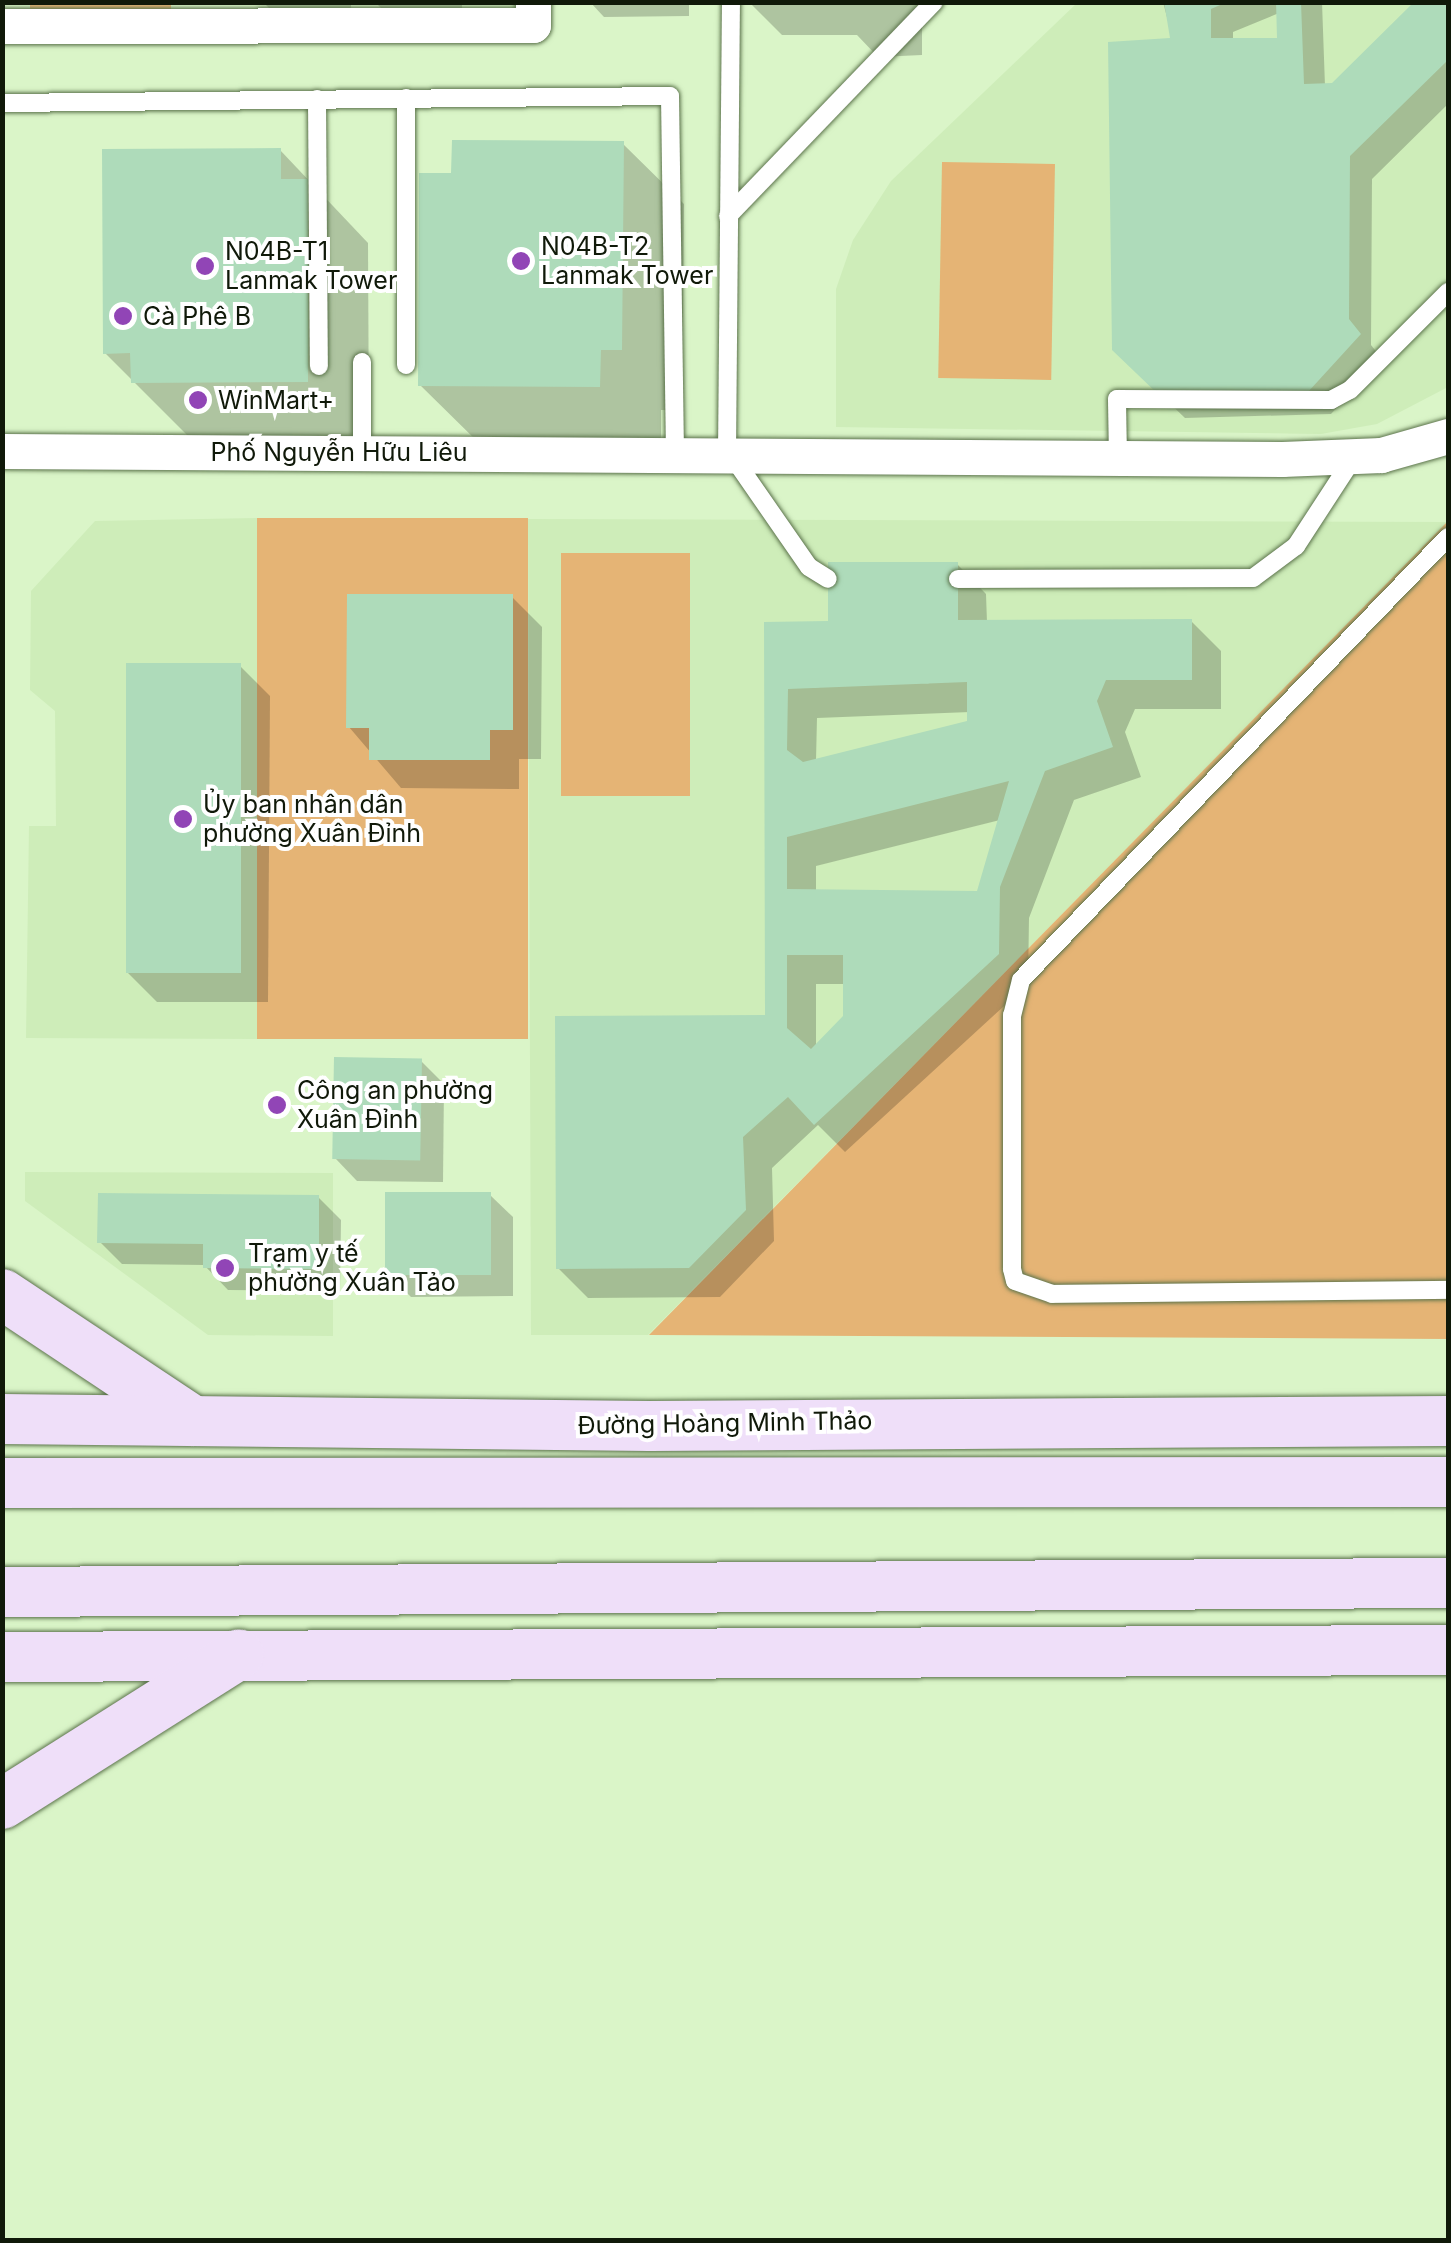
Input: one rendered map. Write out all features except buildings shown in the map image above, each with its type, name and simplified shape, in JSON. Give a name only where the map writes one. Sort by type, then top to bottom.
[{"type":"main road","points":[[2,1294],[192,1421]]},
{"type":"main road","name":"Đường Hoàng Minh Thảo","points":[[2,1418],[650,1426],[1448,1421]]},
{"type":"main road","points":[[650,1426],[650,1483]]},
{"type":"main road","points":[[2,1483],[1448,1482]]},
{"type":"main road","points":[[2,1592],[1448,1583]]},
{"type":"main road","points":[[241,1591],[242,1651]]},
{"type":"main road","points":[[2,1657],[242,1651],[1448,1650]]},
{"type":"main road","points":[[2,1804],[242,1651]]},
{"type":"street","points":[[2,26],[186,15],[533,26],[533,2]]},
{"type":"street","name":"Phố Nguyễn Hữu Liêu","points":[[2,450],[1118,458],[1354,456],[1428,447],[1448,436]]},
{"type":"lane","points":[[731,2],[729,455],[808,567],[828,579]]},
{"type":"lane","points":[[728,216],[934,2]]},
{"type":"lane","points":[[2,104],[670,96],[676,455]]},
{"type":"lane","points":[[406,98],[406,365]]},
{"type":"lane","points":[[318,99],[319,366]]},
{"type":"lane","points":[[1118,458],[1117,399],[1331,400],[1350,390],[1448,292]]},
{"type":"lane","points":[[362,362],[362,452]]},
{"type":"lane","points":[[958,580],[1253,578],[1296,546],[1354,456]]},
{"type":"lane","points":[[1448,537],[1021,980],[1012,1015],[1015,1282],[1052,1294],[1448,1290]]},
{"type":"shaded area","points":[[30,3],[171,3],[171,23],[30,23]]},
{"type":"shaded area","points":[[1077,3],[1448,3],[1448,387],[1377,424],[1321,434],[836,427],[836,289],[853,240],[891,181]]},
{"type":"shaded area","points":[[942,162],[1055,164],[1051,380],[938,378]]},
{"type":"shaded area","points":[[257,518],[257,1039],[26,1038],[29,826],[56,826],[55,711],[30,690],[31,591],[95,521]]},
{"type":"shaded area","points":[[257,518],[528,518],[528,1039],[257,1039]]},
{"type":"shaded area","points":[[528,519],[1448,522],[648,1335],[531,1335]]},
{"type":"shaded area","points":[[1448,521],[1448,1339],[649,1335]]},
{"type":"shaded area","points":[[561,553],[690,553],[690,796],[561,796]]},
{"type":"shaded area","name":"Trạm y tế phường Xuân Tảo","points":[[25,1172],[333,1173],[333,1336],[208,1335],[25,1201]]},
{"type":"place","name":"N04B-T2 Lanmak Tower","points":[[521,261]]},
{"type":"place","name":"N04B-T1 Lanmak Tower","points":[[205,266]]},
{"type":"place","name":"Cà Phê B","points":[[123,316]]},
{"type":"place","name":"WinMart+","points":[[198,400]]},
{"type":"place","name":"Ủy ban nhân dân phường Xuân Đỉnh","points":[[183,819]]},
{"type":"place","name":"Công an phường Xuân Đỉnh","points":[[277,1105]]},
{"type":"place","name":"Trạm y tế phường Xuân Tảo","points":[[225,1268]]}]
